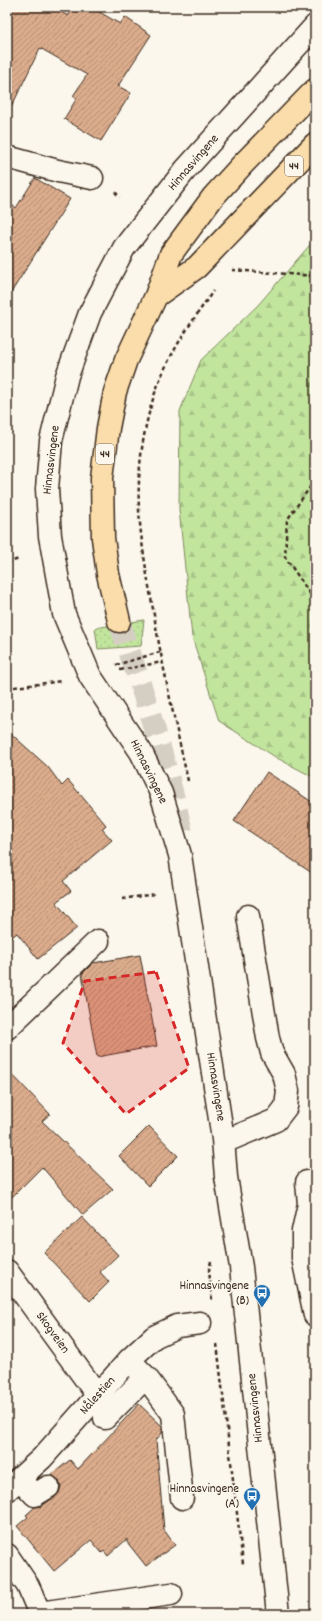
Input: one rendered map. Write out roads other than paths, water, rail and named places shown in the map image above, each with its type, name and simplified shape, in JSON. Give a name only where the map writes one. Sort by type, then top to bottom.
[{"type":"main road","name":"44","points":[[119,621],[108,574],[103,538],[102,478],[108,428],[115,392],[126,360],[156,296],[171,254],[188,230],[243,164],[315,90]]},
{"type":"main road","name":"44","points":[[156,296],[197,267],[315,144]]},
{"type":"street","name":"Hinnasvingene","points":[[278,1614],[241,1267],[226,1177],[224,1140],[180,855],[160,793],[141,752],[90,676],[64,614],[50,536],[47,489],[51,441],[67,376],[90,313],[124,248],[186,169],[315,26]]},
{"type":"street","points":[[7,157],[58,171],[92,178]]},
{"type":"street","points":[[224,1140],[276,1120],[286,1108],[288,1091],[284,1074],[272,1053],[268,1038],[248,916]]},
{"type":"street","points":[[7,1028],[98,941]]},
{"type":"street","points":[[307,1182],[309,1204],[303,1231],[303,1258],[314,1310]]},
{"type":"street","name":"Skogveien","points":[[7,1271],[98,1396]]},
{"type":"street","name":"Nålestien","points":[[13,1484],[42,1458],[129,1360],[154,1337],[177,1326],[200,1323]]},
{"type":"street","points":[[129,1360],[146,1377],[173,1414],[182,1498]]},
{"type":"street","points":[[105,1418],[146,1377]]},
{"type":"street","points":[[13,1484],[35,1495],[48,1487]]},
{"type":"street","points":[[7,1555],[28,1586],[34,1611],[171,1594]]},
{"type":"tunnel","points":[[119,621],[161,752],[182,833]]},
{"type":"place","name":"Hinnasvingene (B)","points":[[262,1308]]},
{"type":"place","name":"Hinnasvingene (A)","points":[[252,1511]]}]
